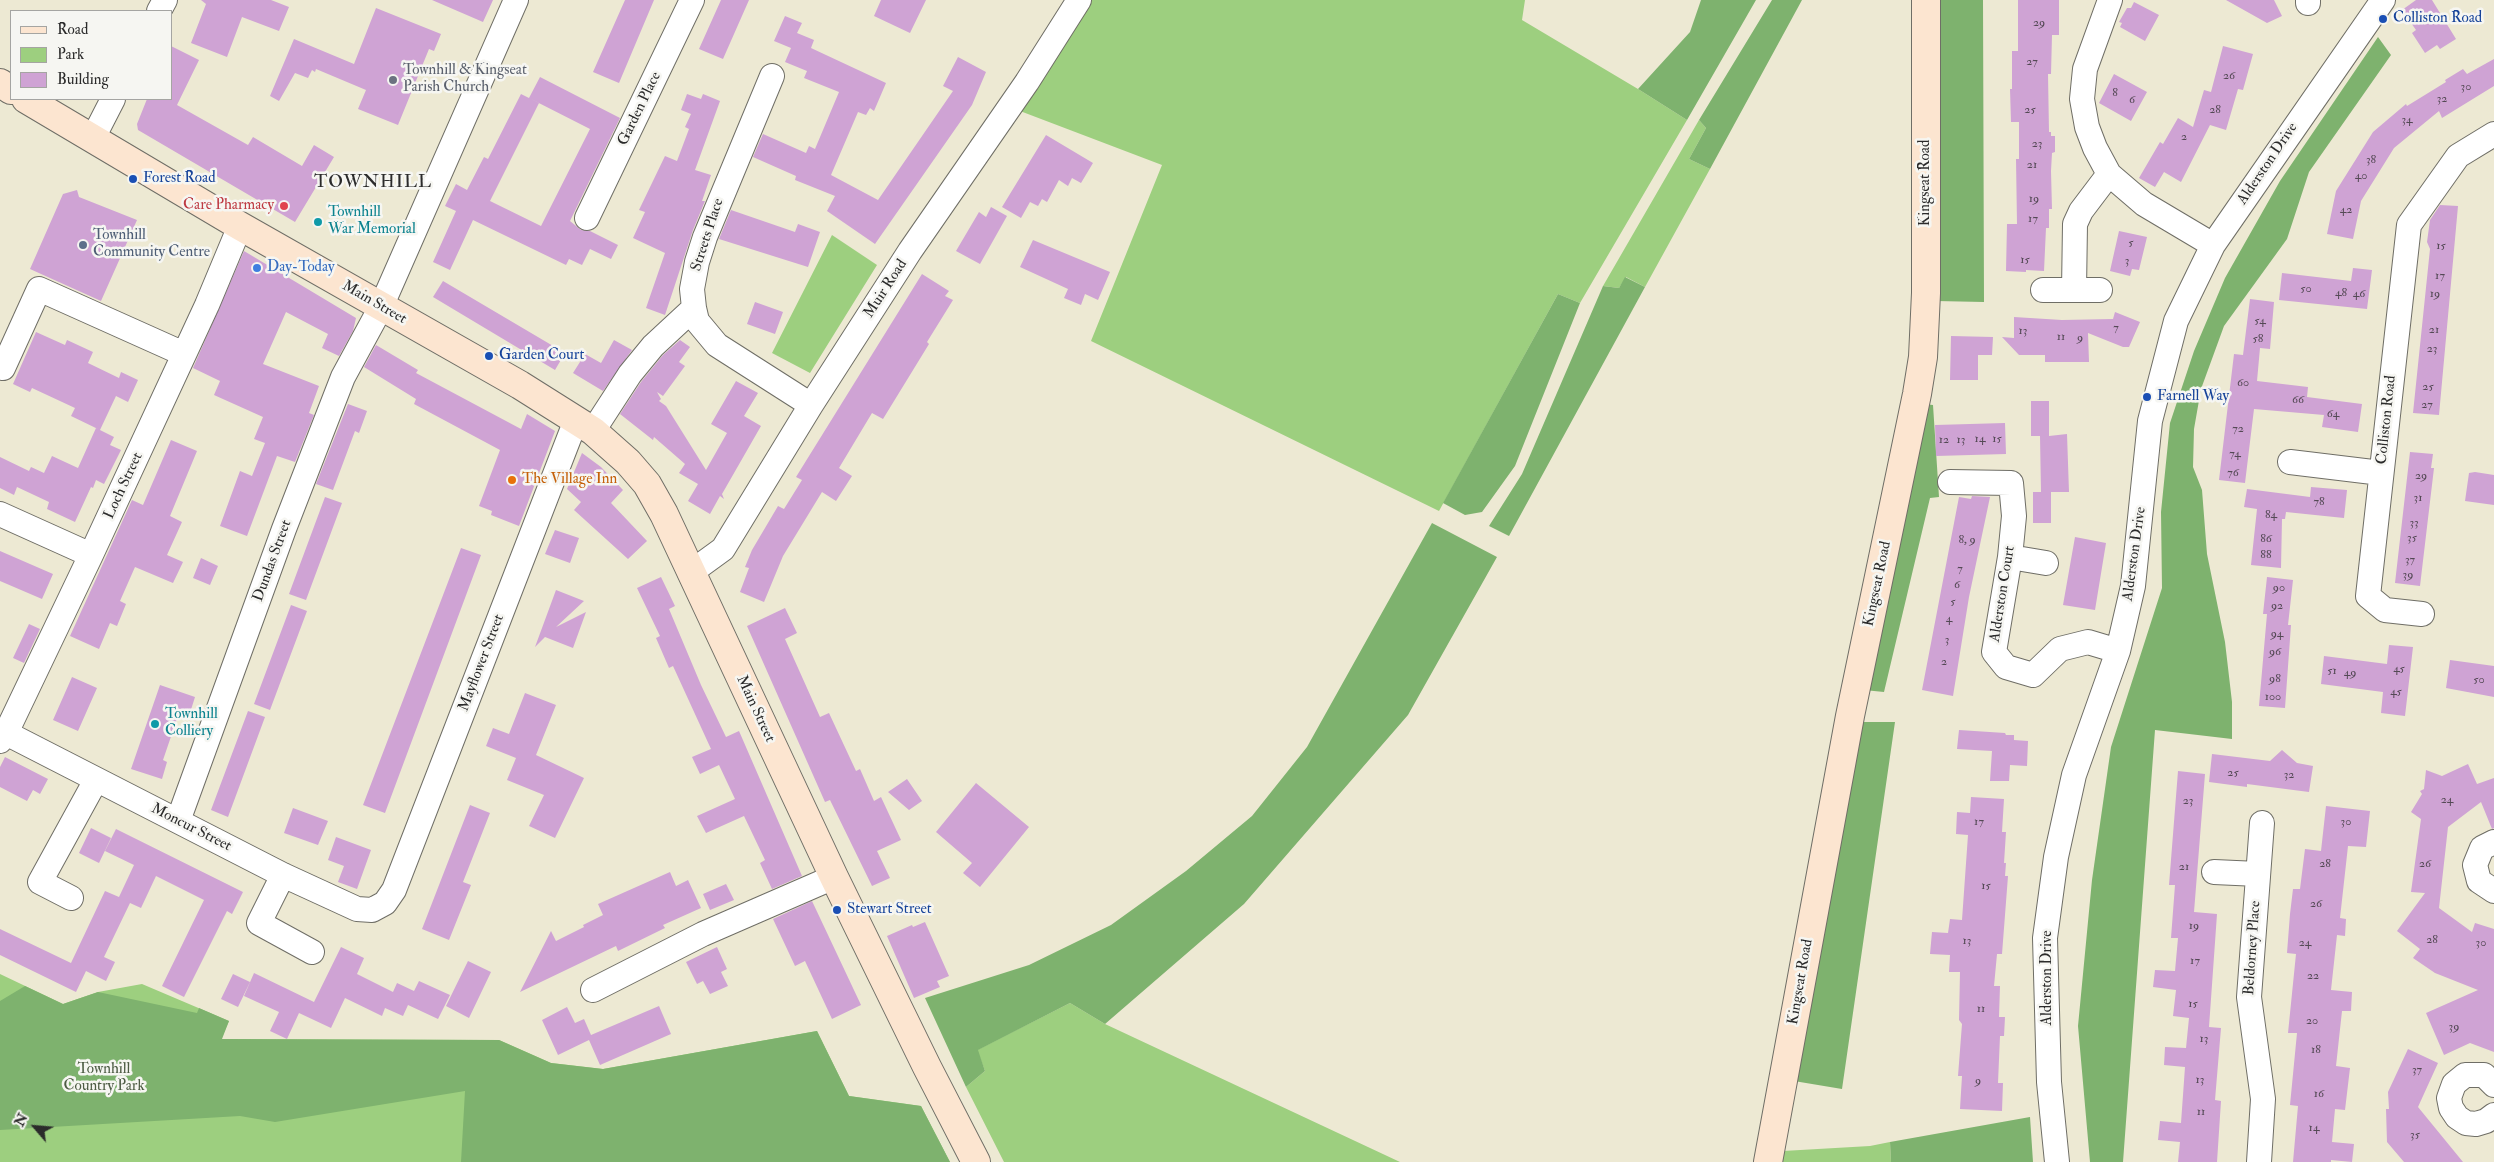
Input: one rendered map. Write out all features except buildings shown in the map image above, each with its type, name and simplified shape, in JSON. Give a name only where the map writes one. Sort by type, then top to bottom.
[{"type":"street","points":[[381,307],[516,0]]},
{"type":"street","name":"Garden Place","points":[[587,218],[692,0]]},
{"type":"street","name":"Muir Road","points":[[690,573],[723,549],[810,405],[910,251],[1027,82],[1078,0]]},
{"type":"street","name":"Kingseat Road","points":[[1768,1162],[1848,726],[1917,394],[1921,366],[1926,293],[1926,0]]},
{"type":"street","points":[[2110,0],[2085,69],[2082,98],[2087,127],[2094,148],[2109,174],[2144,204],[2213,245]]},
{"type":"street","name":"Alderston Drive","points":[[2056,1162],[2049,1082],[2046,938],[2056,857],[2074,775],[2118,651],[2133,586],[2150,421],[2176,321],[2213,245],[2382,0]]},
{"type":"street","name":"Streets Place","points":[[772,76],[705,237],[697,262],[692,289],[694,308],[698,321],[718,345],[810,405]]},
{"type":"street","name":"Main Street","points":[[28,100],[240,226],[520,385],[585,426],[628,462],[647,484],[664,514],[834,877],[976,1162]]},
{"type":"street","points":[[93,138],[112,100]]},
{"type":"street","name":"Colliston Road","points":[[2422,614],[2385,610],[2368,596],[2409,225],[2458,156],[2494,134]]},
{"type":"street","points":[[2074,290],[2075,224],[2081,211],[2109,174]]},
{"type":"street","name":"Loch Street","points":[[2,735],[92,555],[240,226]]},
{"type":"street","points":[[4,368],[39,289],[184,354]]},
{"type":"street","points":[[2043,290],[2100,290]]},
{"type":"street","name":"Dundas Street","points":[[178,821],[284,529],[343,377],[381,307]]},
{"type":"street","points":[[585,426],[653,346],[694,308]]},
{"type":"street","name":"Mayflower Street","points":[[385,903],[394,890],[585,426]]},
{"type":"street","name":"Colliston Road","points":[[2290,462],[2381,473]]},
{"type":"street","name":"Alderston Court","points":[[1950,482],[2011,483],[2014,516],[2010,557],[1994,652],[2006,667],[2033,675],[2060,649],[2088,642],[2118,651]]},
{"type":"street","points":[[0,514],[92,555]]},
{"type":"street","points":[[2010,557],[2046,563]]},
{"type":"street","name":"Moncur Street","points":[[2,735],[96,780],[283,875],[357,909],[372,910],[385,903]]},
{"type":"street","points":[[71,898],[40,882],[96,780]]},
{"type":"street","name":"Beldorney Place","points":[[2260,1162],[2264,1099],[2249,997],[2262,823]]},
{"type":"street","points":[[2494,842],[2482,848],[2477,856],[2475,865],[2479,881],[2486,888],[2494,891]]},
{"type":"street","points":[[2214,872],[2258,874]]},
{"type":"street","points":[[283,875],[259,923],[312,952]]},
{"type":"street","points":[[593,990],[703,934],[834,877]]},
{"type":"street","points":[[2494,1085],[2484,1075],[2465,1075],[2454,1084],[2449,1098],[2451,1108],[2457,1117],[2466,1122],[2476,1124],[2486,1121],[2494,1115]]},
{"type":"green space","points":[[1088,0],[1525,0],[1522,20],[1687,120],[1580,303],[1558,294],[1439,511],[1091,341],[1162,165],[1020,111]]},
{"type":"green space","points":[[1701,0],[1756,0],[1687,120],[1638,89],[1690,32]]},
{"type":"green space","points":[[1772,0],[1802,0],[1710,169],[1689,159],[1706,128],[1699,120]]},
{"type":"green space","points":[[1939,0],[1983,0],[1984,302],[1936,301]]},
{"type":"green space","points":[[2378,37],[2391,55],[2309,172],[2287,239],[2224,326],[2201,389],[2194,429],[2193,467],[2202,490],[2207,554],[2225,642],[2232,702],[2232,739],[2155,730],[2123,1162],[2090,1162],[2078,1026],[2092,880],[2111,747],[2162,588],[2161,512],[2170,423],[2194,351],[2225,278],[2280,181]]},
{"type":"green space","points":[[1699,120],[1706,128],[1689,159],[1710,169],[1645,287],[1626,277],[1619,288],[1603,286]]},
{"type":"green space","points":[[832,235],[877,265],[810,373],[772,353]]},
{"type":"green space","points":[[1625,277],[1645,287],[1509,536],[1489,526],[1522,474],[1603,286],[1619,288]]},
{"type":"green space","points":[[1558,294],[1580,303],[1515,466],[1482,512],[1465,515],[1443,503]]},
{"type":"green space","points":[[1924,404],[1933,405],[1939,497],[1930,498],[1884,692],[1864,690]]},
{"type":"green space","points":[[1432,523],[1497,557],[1408,715],[1244,904],[1105,1024],[1070,1003],[978,1050],[985,1071],[966,1087],[925,998],[1029,965],[1111,925],[1186,871],[1252,816],[1307,747]]},
{"type":"green space","points":[[1856,722],[1895,722],[1842,1089],[1794,1081]]},
{"type":"green space","name":"Townhill Country Park","points":[[0,974],[63,1004],[98,992],[142,984],[229,1021],[221,1039],[499,1040],[551,1063],[603,1069],[817,1031],[849,1096],[921,1106],[950,1162],[0,1162]]},
{"type":"green space","name":"Townhill Country Park","points":[[25,986],[63,1004],[98,992],[197,1013],[199,1008],[229,1021],[222,1039],[499,1040],[551,1063],[603,1069],[817,1031],[849,1096],[921,1106],[950,1162],[461,1162],[465,1091],[275,1122],[240,1116],[0,1130],[0,1001]]},
{"type":"green space","points":[[1070,1003],[1105,1024],[1400,1162],[1004,1162],[966,1087],[985,1071],[977,1050]]},
{"type":"green space","points":[[2030,1117],[2033,1162],[1891,1162],[1890,1142]]},
{"type":"green space","points":[[1890,1142],[1891,1162],[1781,1162],[1783,1151],[1870,1146]]},
{"type":"place","name":"Colliston Road","points":[[2383,19]]},
{"type":"place","name":"Townhill & Kingseat Parish Church","points":[[393,80]]},
{"type":"place","name":"Forest Road","points":[[133,179]]},
{"type":"place","name":"Care Pharmacy","points":[[284,206]]},
{"type":"place","name":"Townhill War Memorial","points":[[318,222]]},
{"type":"place","name":"Townhill Community Centre","points":[[83,245]]},
{"type":"place","name":"Day-Today","points":[[257,268]]},
{"type":"place","name":"Garden Court","points":[[489,356]]},
{"type":"place","name":"Farnell Way","points":[[2147,397]]},
{"type":"place","name":"The Village Inn","points":[[512,480]]},
{"type":"place","name":"Townhill Colliery","points":[[155,724]]},
{"type":"place","name":"Stewart Street","points":[[837,910]]},
{"type":"district","name":"TOWNHILL","points":[[373,183]]}]
